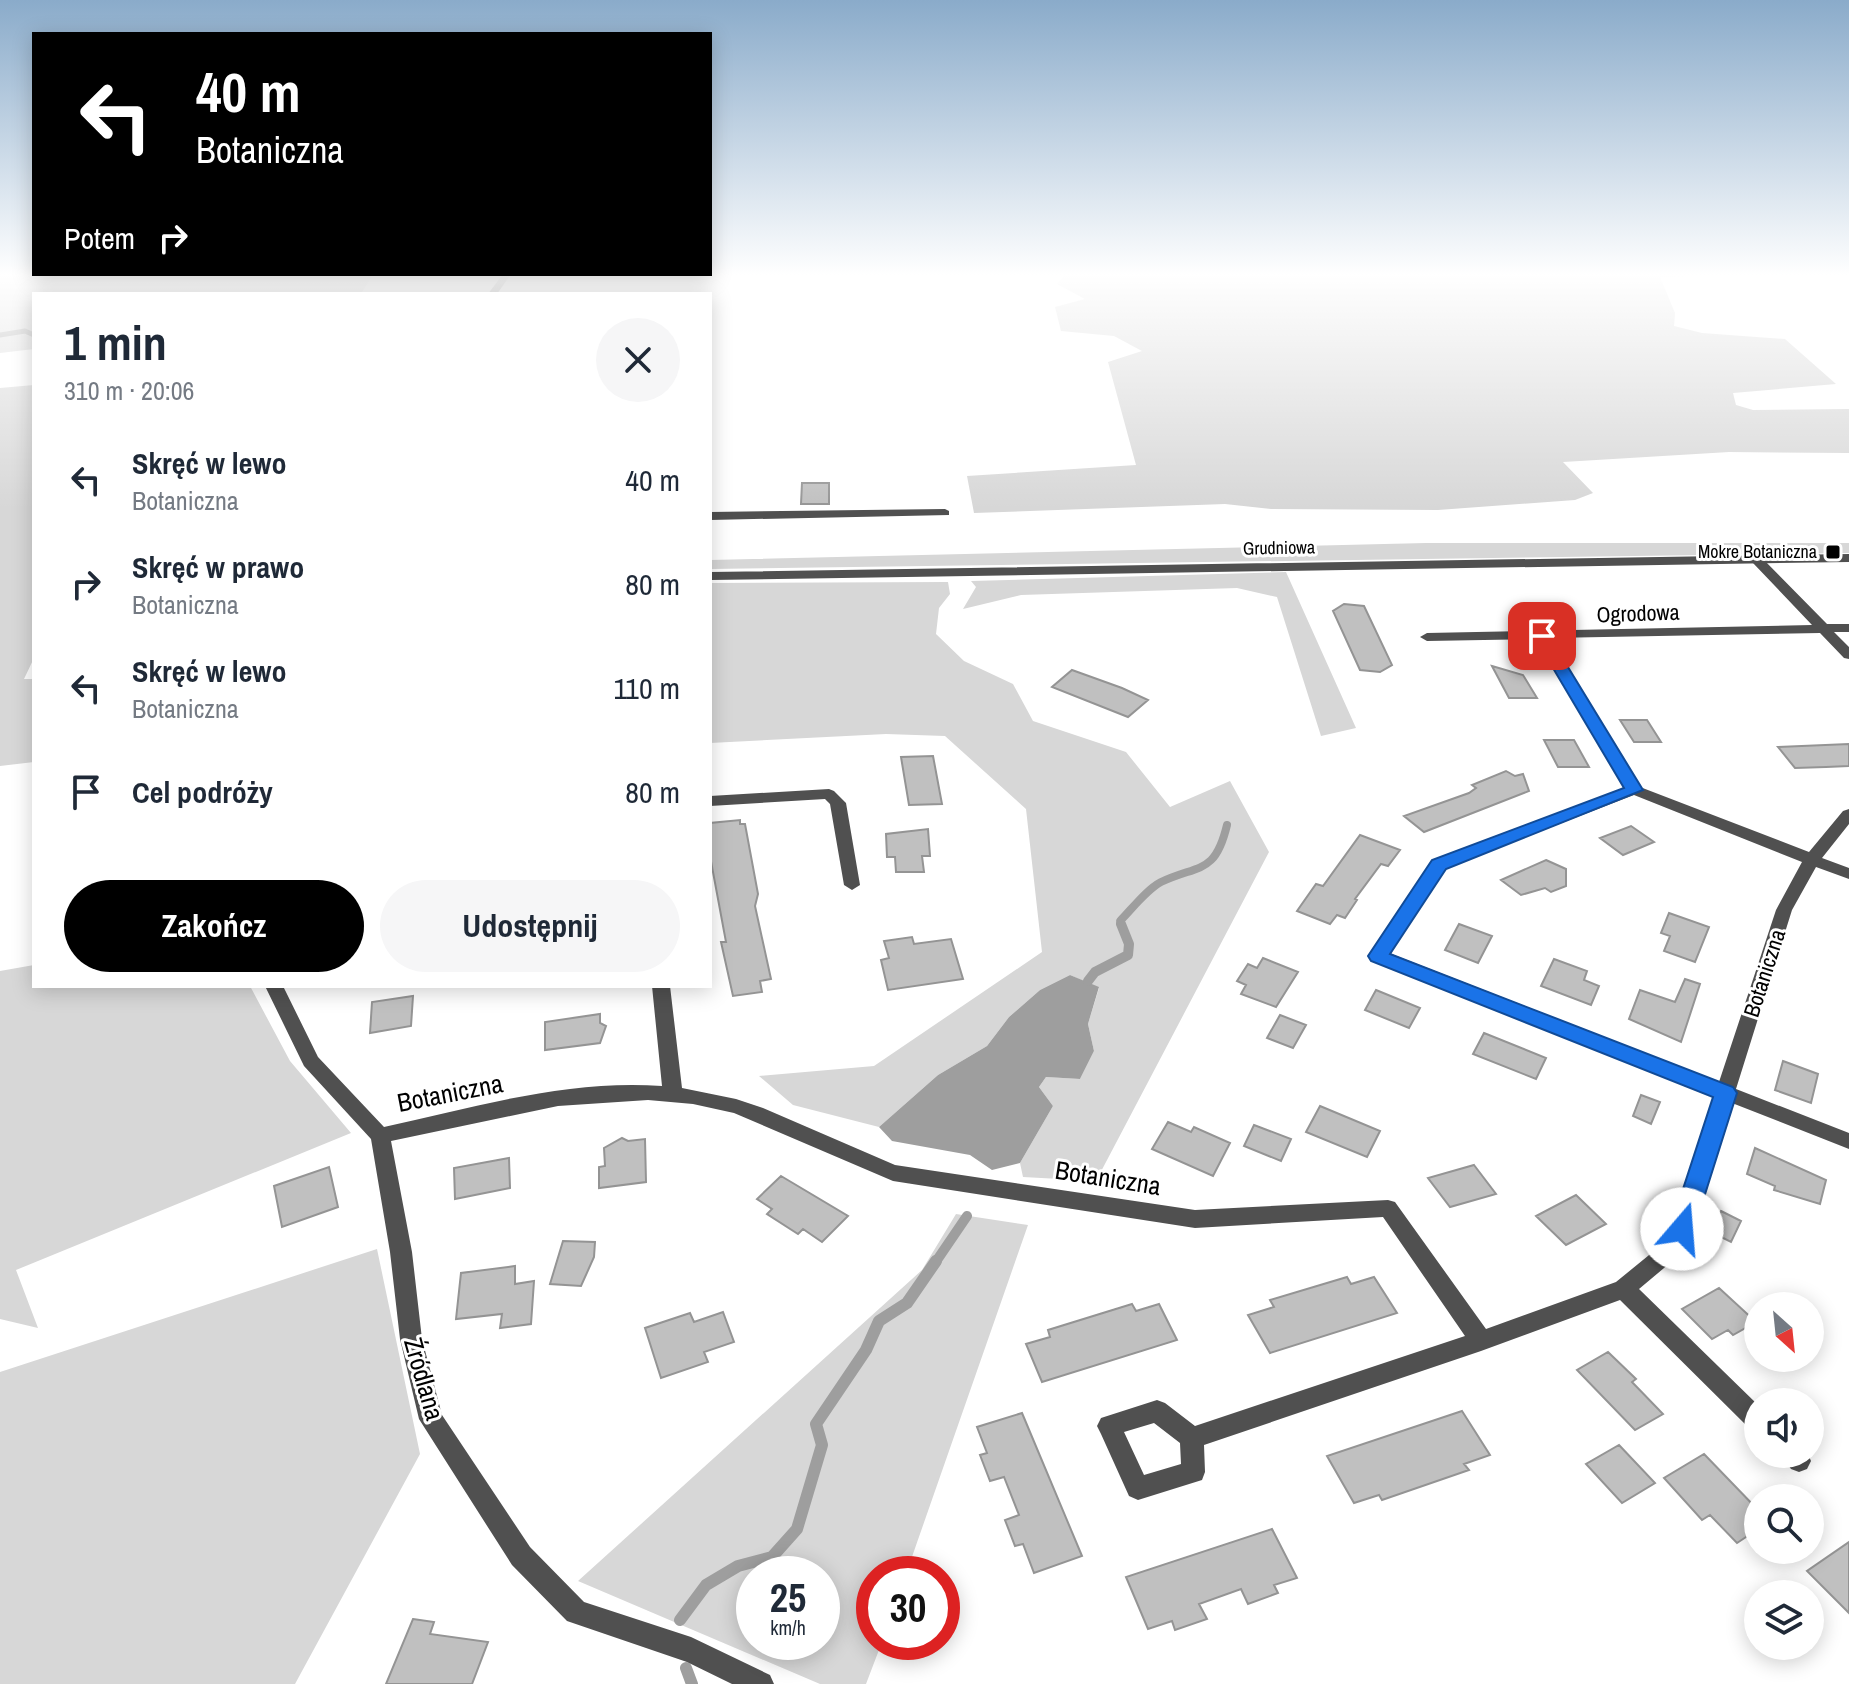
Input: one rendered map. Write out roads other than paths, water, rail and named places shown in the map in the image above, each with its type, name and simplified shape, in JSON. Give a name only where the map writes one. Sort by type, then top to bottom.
[{"type":"street","points":[[712,516],[945,513]]},
{"type":"street","name":"Grudniowa","points":[[712,576],[1849,558]]},
{"type":"street","points":[[1757,560],[1849,655]]},
{"type":"street","name":"Ogrodowa","points":[[1427,637],[1849,628]]},
{"type":"street","points":[[1542,636],[1634,790],[1849,874]]},
{"type":"street","points":[[1634,790],[1439,864],[1378,956],[1849,1141]]},
{"type":"street","points":[[712,801],[829,794],[838,803],[852,885]]},
{"type":"street","name":"Botaniczna","points":[[1192,1438],[1481,1341],[1624,1289],[1662,1257],[1682,1229],[1784,910],[1812,859],[1849,814]]},
{"type":"street","points":[[275,988],[311,1061],[380,1136]]},
{"type":"street","points":[[661,988],[673,1096]]},
{"type":"street","name":"Botaniczna","points":[[380,1136],[532,1105],[617,1093],[673,1096],[734,1105],[814,1136],[856,1159],[908,1176],[1195,1219],[1388,1208],[1481,1341]]},
{"type":"street","name":"Źródlana","points":[[380,1136],[401,1252],[411,1339],[431,1419],[521,1556],[576,1612],[691,1650],[761,1684]]},
{"type":"street","points":[[1624,1289],[1744,1407]]},
{"type":"waterway","points":[[1122,926],[1120,921],[1155,885],[1204,866],[1211,860],[1227,825]]},
{"type":"waterway","points":[[1088,981],[1095,972],[1128,955],[1129,944],[1121,924]]},
{"type":"waterway","points":[[935,1263],[967,1216]]},
{"type":"waterway","points":[[680,1620],[706,1585],[738,1566],[772,1557],[797,1529],[822,1445],[816,1424],[866,1350],[879,1321],[907,1303],[936,1261]]},
{"type":"waterway","points":[[686,1668],[692,1684]]},
{"type":"place","name":"Mokre Botaniczna","points":[[1833,552]]}]
